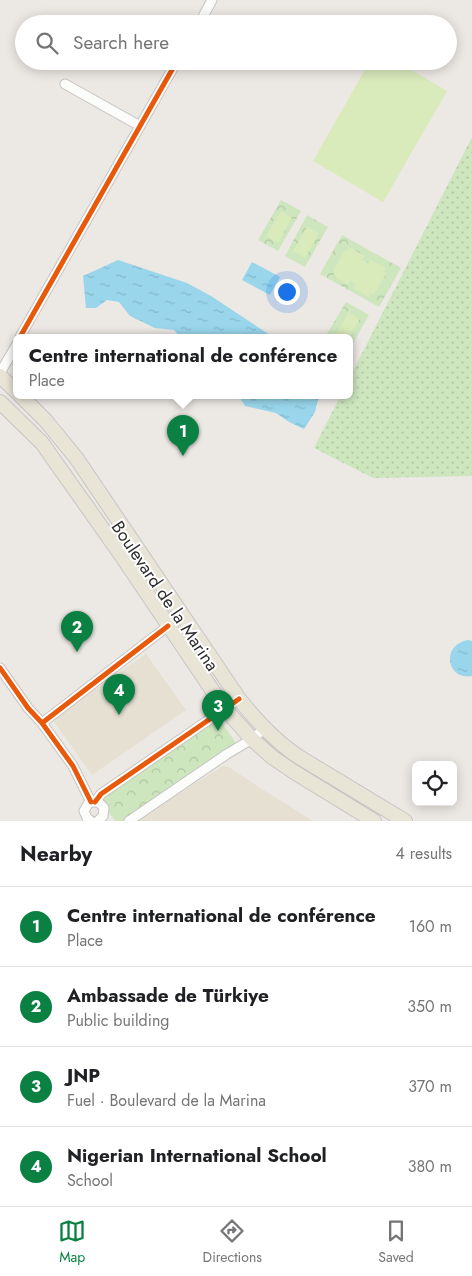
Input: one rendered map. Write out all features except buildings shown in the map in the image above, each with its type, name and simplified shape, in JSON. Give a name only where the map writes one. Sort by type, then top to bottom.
[{"type":"main road","points":[[0,375],[13,388]]},
{"type":"main road","name":"Boulevard de la Marina","points":[[24,399],[46,421],[76,459],[239,699],[264,728],[299,757],[405,821]]},
{"type":"main road","name":"Boulevard de la Marina","points":[[0,402],[42,443],[121,555],[225,709],[252,739],[272,757],[374,821]]},
{"type":"street","points":[[203,15],[212,0]]},
{"type":"street","points":[[22,334],[172,70]]},
{"type":"street","points":[[64,84],[140,126]]},
{"type":"street","points":[[0,375],[13,351]]},
{"type":"street","points":[[42,723],[168,626]]},
{"type":"street","points":[[0,668],[73,766],[93,802]]},
{"type":"street","points":[[93,802],[99,803],[104,808],[103,816],[94,820],[84,811],[85,807],[239,699]]},
{"type":"street","points":[[129,821],[252,739],[264,728]]},
{"type":"shaded area","points":[[146,654],[186,710],[92,775],[52,719]]},
{"type":"shaded area","points":[[223,766],[229,767],[313,821],[135,821]]},
{"type":"green space","points":[[365,70],[411,70],[447,91],[383,202],[313,161]]},
{"type":"green space","points":[[472,137],[472,476],[373,478],[314,448],[339,399],[353,399],[353,371]]},
{"type":"green space","points":[[281,200],[301,211],[278,251],[258,240]]},
{"type":"green space","points":[[281,211],[292,218],[278,243],[266,236]]},
{"type":"green space","points":[[307,215],[328,227],[305,267],[285,256]]},
{"type":"green space","points":[[307,227],[319,233],[305,258],[293,251]]},
{"type":"green space","points":[[342,235],[401,268],[379,307],[320,274]]},
{"type":"green space","points":[[349,247],[365,256],[362,260],[368,263],[370,259],[386,268],[384,272],[386,274],[374,295],[371,293],[369,297],[354,289],[356,284],[350,281],[348,285],[333,276],[335,273],[333,271],[345,250],[347,251]]},
{"type":"green space","points":[[346,302],[369,315],[353,343],[353,334],[327,334]]},
{"type":"green space","points":[[349,312],[360,319],[351,334],[336,334]]},
{"type":"green space","points":[[219,718],[237,745],[122,821],[115,821],[99,798]]},
{"type":"water","points":[[118,260],[187,283],[211,296],[268,334],[177,334],[174,330],[155,328],[130,316],[119,302],[107,300],[96,308],[86,308],[83,276]]},
{"type":"water","points":[[252,262],[280,277],[270,295],[242,280]]},
{"type":"water","points":[[241,399],[318,399],[315,412],[304,429],[276,413],[245,406]]},
{"type":"water","points":[[468,640],[472,641],[472,676],[464,676],[452,668],[450,655],[453,648],[459,643]]},
{"type":"cycle path","points":[[22,334],[172,70]]},
{"type":"cycle path","points":[[42,723],[168,626]]},
{"type":"cycle path","points":[[0,668],[73,766],[91,802]]},
{"type":"cycle path","points":[[95,802],[101,794],[239,699]]},
{"type":"place","name":"Centre international de conférence","points":[[183,456]]},
{"type":"place","name":"Ambassade de Türkiye","points":[[77,652]]},
{"type":"place","name":"Nigerian International School","points":[[119,715]]},
{"type":"place","name":"JNP","points":[[218,731]]}]
